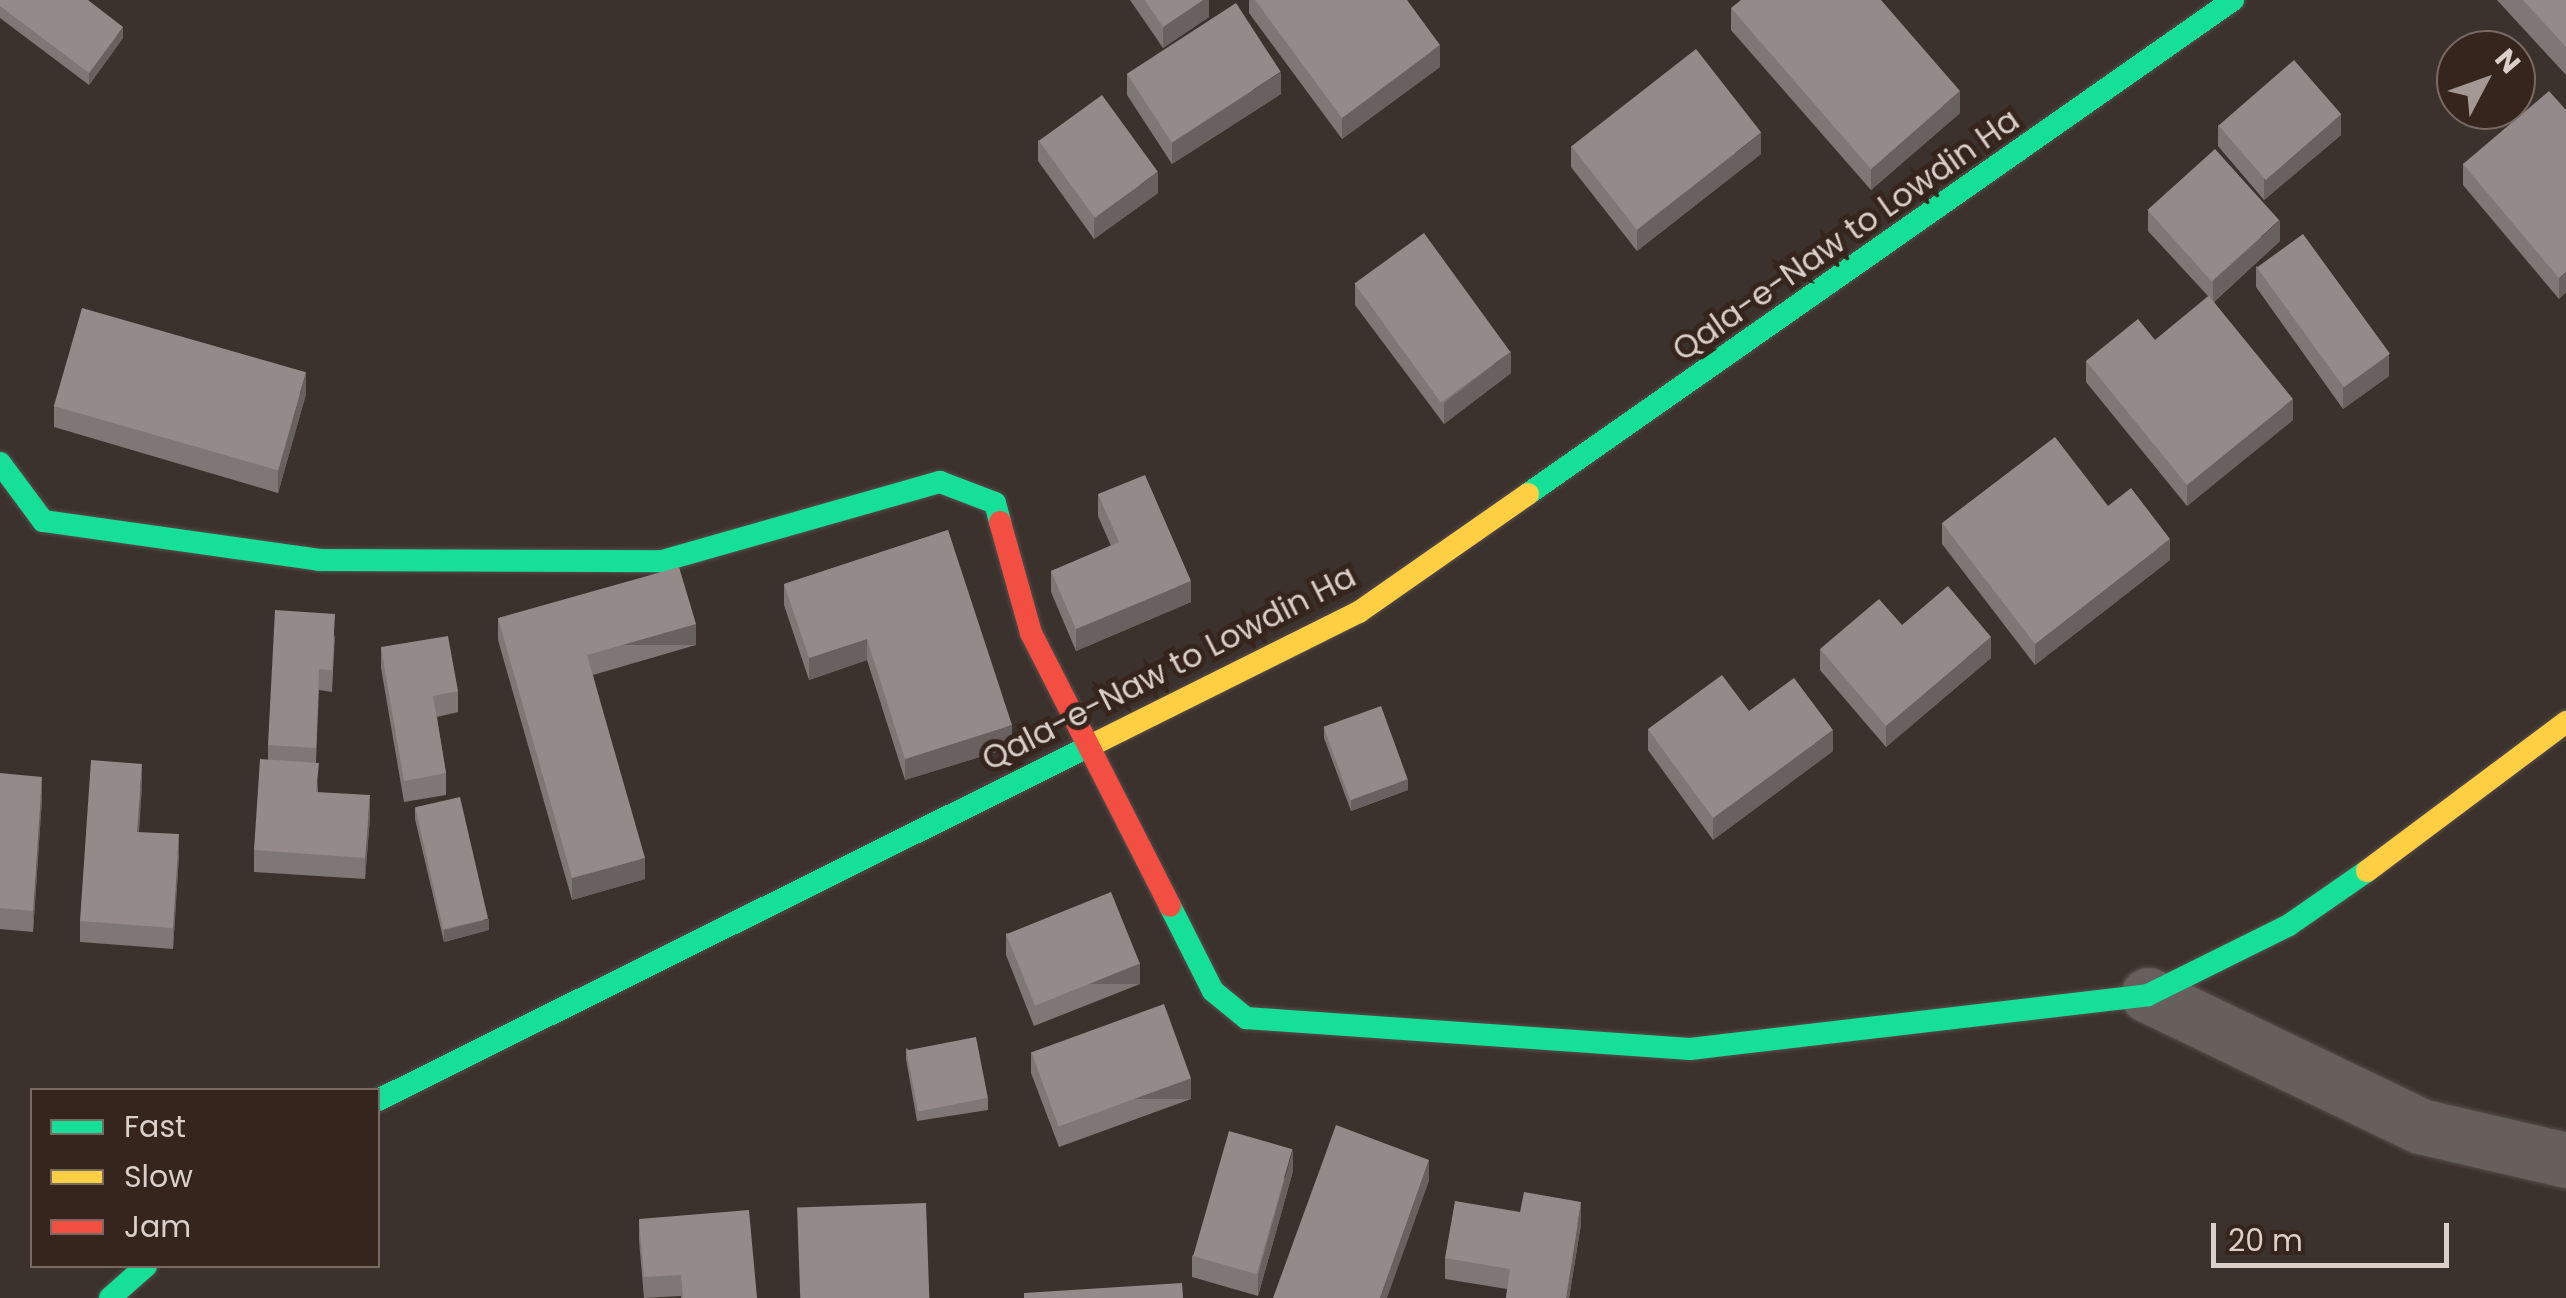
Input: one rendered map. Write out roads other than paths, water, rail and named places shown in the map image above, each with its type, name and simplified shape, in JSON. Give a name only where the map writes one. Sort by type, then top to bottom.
[{"type":"street","name":"Qala-e-Naw to Lowdin Ha","points":[[380,1099],[1359,612],[2233,0]]},
{"type":"street","points":[[0,463],[43,521],[319,560],[662,561],[940,482],[995,504],[1031,633],[1092,744],[1214,991],[1246,1018],[1690,1049],[2148,995],[2289,925],[2504,776],[2566,722]]},
{"type":"street","points":[[2148,995],[2420,1126],[2566,1160]]},
{"type":"street","points":[[110,1298],[144,1268]]}]
